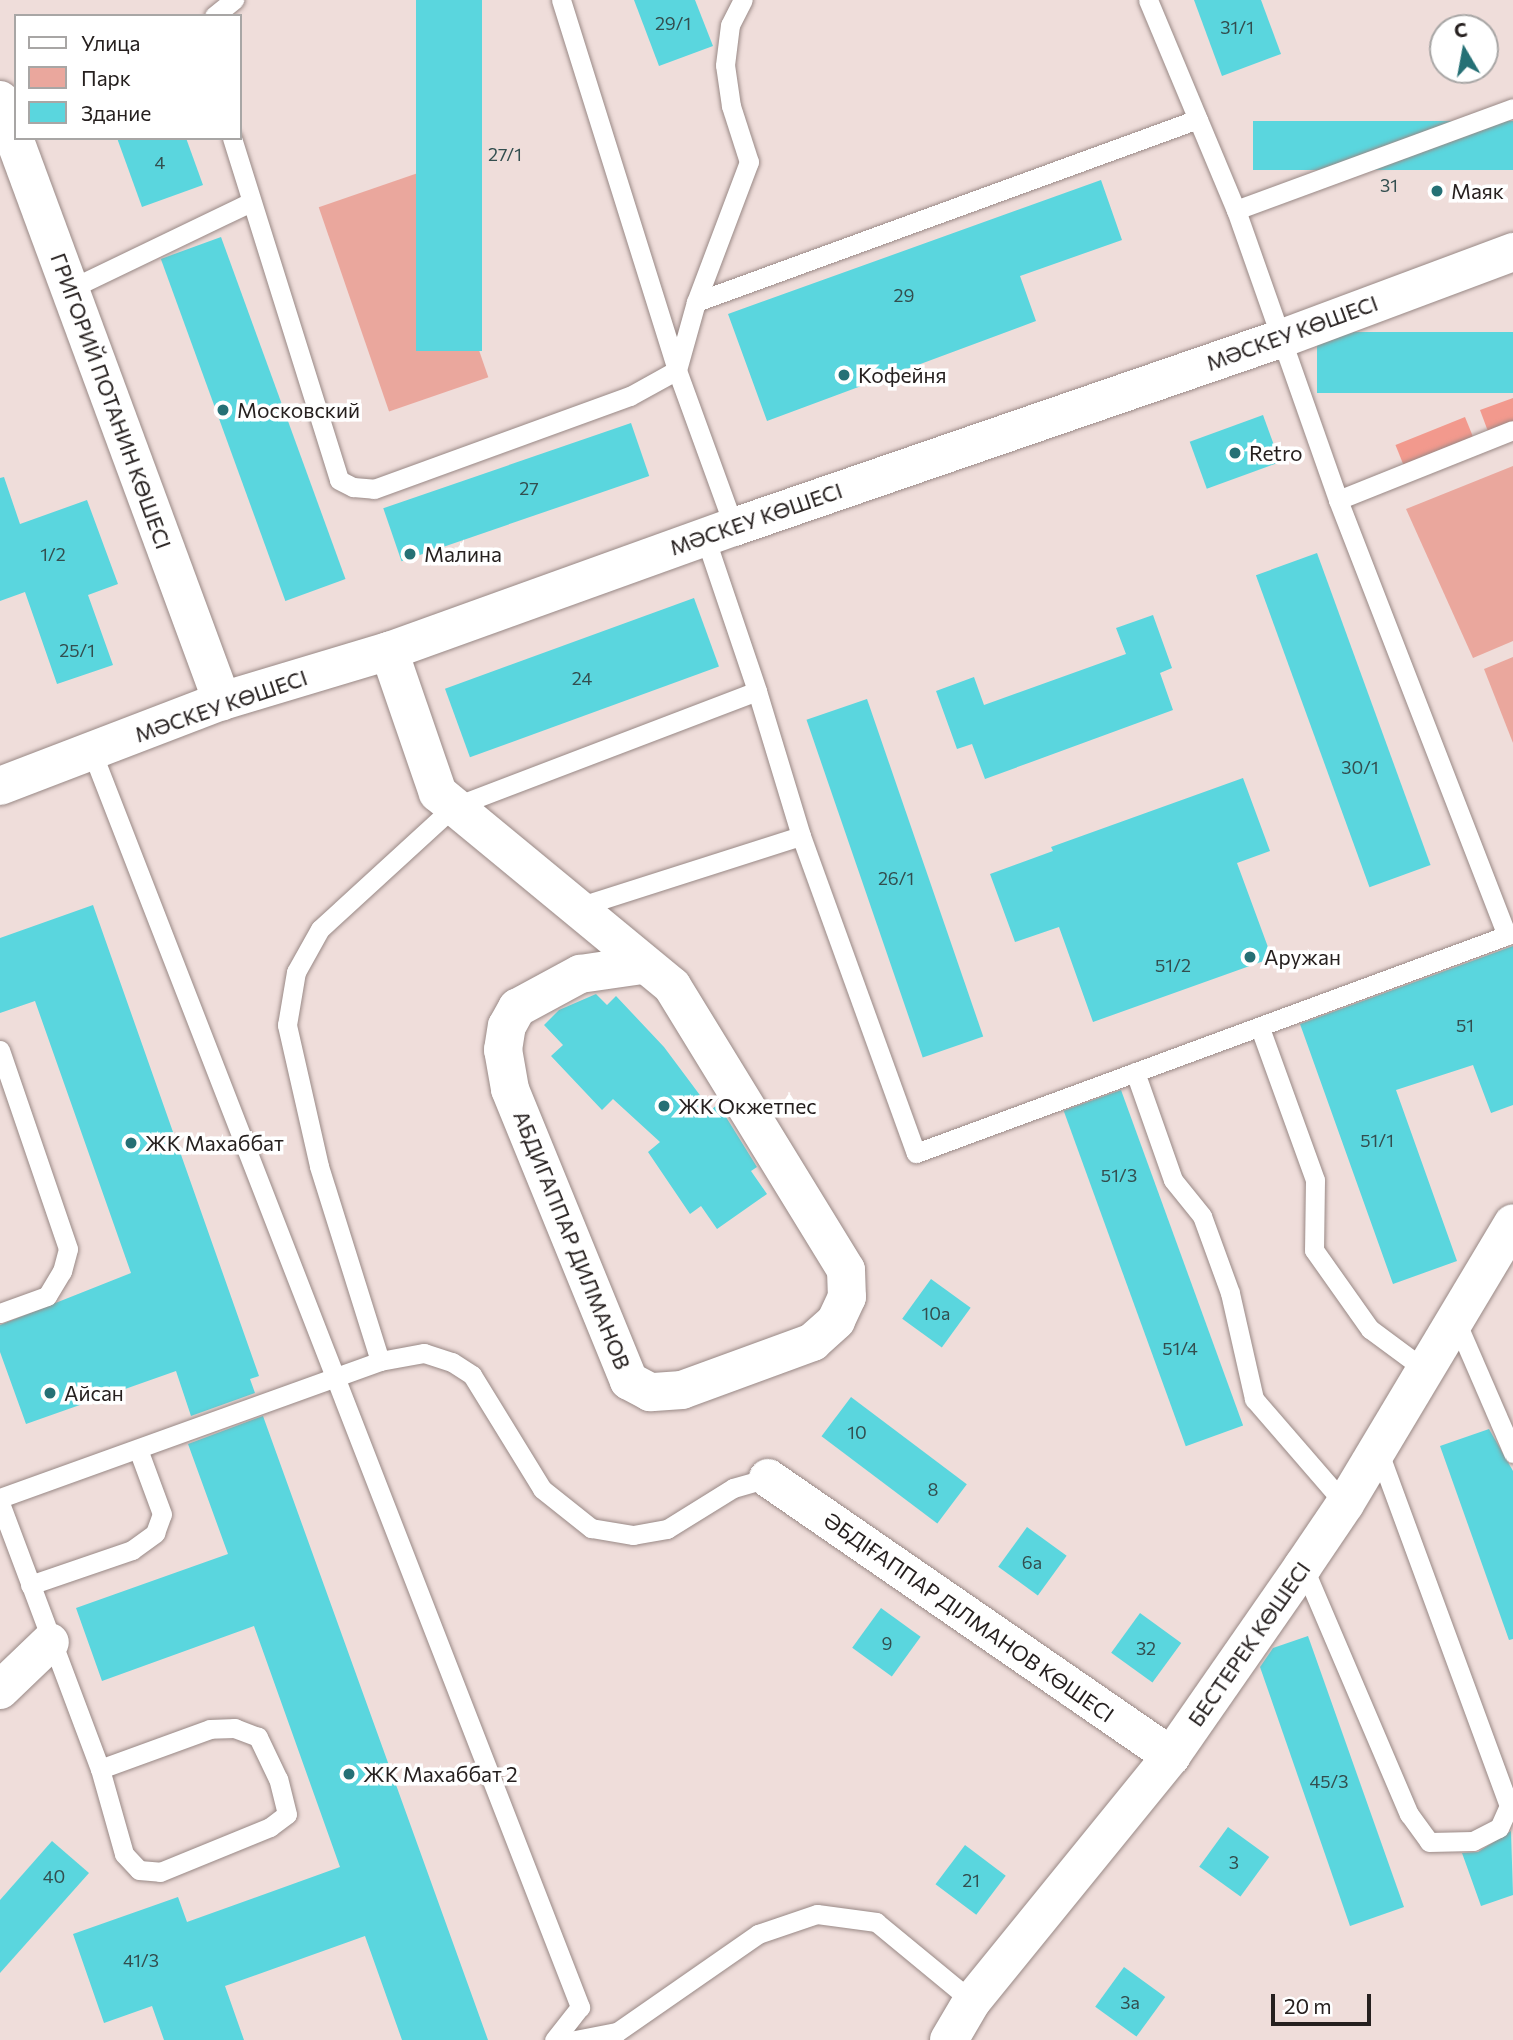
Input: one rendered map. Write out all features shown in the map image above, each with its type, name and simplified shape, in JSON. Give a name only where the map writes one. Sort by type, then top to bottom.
[{"type":"street","name":"ГРИГОРИЙ ПОТАНИН КӨШЕСІ","points":[[0,100],[14,138]]},
{"type":"street","name":"ГРИГОРИЙ ПОТАНИН КӨШЕСІ","points":[[15,140],[222,701]]},
{"type":"street","name":"МӘСКЕУ КӨШЕСІ","points":[[0,786],[222,701],[389,651],[719,532],[1283,338],[1513,252]]},
{"type":"street","points":[[389,651],[438,793],[642,965]]},
{"type":"street","name":"АБДИГАППАР ДИЛМАНОВ","points":[[642,965],[672,986],[846,1270],[847,1297],[836,1321],[813,1342],[682,1390],[650,1392],[629,1381],[510,1089],[503,1050],[507,1026],[517,1008],[580,974],[642,965]]},
{"type":"street","name":"БЕСТЕРЕК КӨШЕСІ","points":[[949,2040],[972,2001],[1171,1756],[1303,1566],[1345,1504],[1513,1223]]},
{"type":"street","name":"ӘБДІҒАППАР ДІЛМАНОВ КӨШЕСІ","points":[[768,1478],[1171,1756]]},
{"type":"street","points":[[0,1690],[50,1642]]},
{"type":"lane","points":[[216,14],[234,0]]},
{"type":"lane","points":[[561,0],[677,370],[757,691],[800,836],[916,1153],[1510,934],[1338,500],[1236,210],[1148,0]]},
{"type":"lane","points":[[233,140],[340,480],[353,487],[374,489],[630,396],[677,370],[696,302],[749,162],[731,106],[725,65],[730,24],[743,0]]},
{"type":"lane","points":[[1236,210],[1513,108]]},
{"type":"lane","points":[[696,302],[1198,119]]},
{"type":"lane","points":[[70,289],[251,202]]},
{"type":"lane","points":[[1338,500],[1513,430]]},
{"type":"lane","points":[[380,1361],[319,1166],[287,1025],[296,972],[320,929],[453,807],[757,691]]},
{"type":"lane","points":[[92,751],[580,2007],[554,2040]]},
{"type":"lane","points":[[574,909],[800,836]]},
{"type":"lane","points":[[1259,1027],[1315,1180],[1314,1250],[1370,1329],[1424,1369]]},
{"type":"lane","points":[[0,1050],[68,1249],[62,1271],[47,1296],[0,1313]]},
{"type":"lane","points":[[1135,1072],[1173,1180],[1202,1216],[1225,1280],[1254,1399],[1345,1504]]},
{"type":"lane","points":[[1456,1321],[1513,1453]]},
{"type":"lane","points":[[100,1769],[211,1729],[235,1728],[258,1737],[278,1779],[287,1814],[271,1826],[160,1872],[139,1870],[124,1854],[100,1769],[50,1642],[0,1501],[380,1361],[424,1353],[453,1362],[472,1375],[542,1489],[591,1528],[633,1535],[667,1529],[733,1488],[768,1478]]},
{"type":"lane","points":[[1303,1566],[1409,1814],[1429,1842],[1473,1841],[1499,1828],[1510,1805],[1377,1448]]},
{"type":"lane","points":[[30,1585],[132,1550],[155,1533],[162,1514],[138,1449]]},
{"type":"lane","points":[[575,2040],[620,2036],[758,1934],[817,1914],[876,1922],[972,2001]]},
{"type":"green space","points":[[418,173],[488,377],[389,411],[319,207]]},
{"type":"green space","points":[[1513,466],[1513,641],[1473,658],[1406,509]]},
{"type":"green space","points":[[1513,657],[1513,743],[1484,669]]},
{"type":"shaded area","points":[[1513,398],[1513,425],[1489,434],[1480,410]]},
{"type":"shaded area","points":[[1465,417],[1474,439],[1404,467],[1395,445]]},
{"type":"building","points":[[416,0],[482,0],[482,351],[416,351]]},
{"type":"building","points":[[634,0],[695,0],[713,46],[659,66]]},
{"type":"building","points":[[1194,0],[1261,0],[1281,54],[1222,76]]},
{"type":"building","points":[[1253,121],[1513,121],[1513,170],[1253,170]]},
{"type":"building","points":[[118,140],[187,140],[203,185],[142,207]]},
{"type":"building","points":[[1101,180],[1122,240],[1020,276],[1036,321],[767,421],[728,314]]},
{"type":"building","points":[[221,237],[345,579],[285,601],[161,259]]},
{"type":"building","points":[[1317,332],[1513,332],[1513,393],[1317,393]]},
{"type":"building","name":"Retro","points":[[1263,415],[1280,462],[1207,489],[1190,442]]},
{"type":"building","points":[[631,423],[649,476],[402,561],[383,508]]},
{"type":"building","points":[[4,477],[20,524],[87,500],[118,584],[88,595],[113,665],[57,684],[25,592],[0,601],[0,478]]},
{"type":"building","points":[[1317,553],[1431,865],[1369,887],[1256,575]]},
{"type":"building","points":[[694,598],[719,667],[470,757],[445,689]]},
{"type":"building","points":[[1153,615],[1172,668],[1160,673],[1173,710],[985,779],[972,744],[957,749],[936,691],[974,677],[984,705],[1126,654],[1116,628]]},
{"type":"building","points":[[867,699],[983,1037],[923,1057],[806,720]]},
{"type":"building","points":[[1243,778],[1270,851],[1237,863],[1272,958],[1093,1022],[1059,927],[1015,942],[990,874],[1053,851],[1051,847]]},
{"type":"building","name":"ЖК Махаббат","points":[[93,905],[259,1376],[250,1379],[255,1393],[191,1416],[176,1371],[26,1424],[0,1352],[0,1325],[131,1273],[35,1001],[0,1013],[0,938]]},
{"type":"building","points":[[1513,946],[1513,1105],[1491,1113],[1473,1065],[1396,1090],[1457,1261],[1393,1284],[1300,1024]]},
{"type":"building","name":"ЖК Окжетпес","points":[[596,994],[607,1005],[616,996],[664,1047],[711,1110],[718,1104],[757,1167],[751,1171],[767,1194],[717,1229],[701,1206],[690,1214],[648,1152],[660,1142],[613,1099],[602,1110],[551,1056],[563,1045],[544,1025],[559,1010]]},
{"type":"building","points":[[1121,1090],[1243,1425],[1186,1446],[1064,1111]]},
{"type":"building","points":[[931,1279],[971,1308],[942,1347],[902,1319]]},
{"type":"building","points":[[851,1397],[967,1484],[937,1523],[822,1436]]},
{"type":"building","name":"ЖК Махаббат 2","points":[[263,1416],[488,2040],[402,2040],[365,1936],[225,1986],[244,2040],[164,2040],[152,2006],[104,2023],[73,1934],[178,1897],[187,1922],[340,1867],[254,1626],[102,1681],[76,1608],[228,1554],[188,1444]]},
{"type":"building","points":[[1489,1429],[1513,1471],[1513,1639],[1509,1640],[1440,1446]]},
{"type":"building","points":[[1027,1527],[1067,1556],[1038,1595],[998,1567]]},
{"type":"building","points":[[881,1608],[921,1637],[892,1676],[852,1648]]},
{"type":"building","points":[[1140,1613],[1181,1643],[1152,1683],[1111,1653]]},
{"type":"building","points":[[1308,1636],[1404,1907],[1350,1926],[1260,1667],[1273,1648]]},
{"type":"building","points":[[1228,1827],[1269,1857],[1240,1897],[1199,1867]]},
{"type":"building","points":[[1511,1831],[1513,1895],[1481,1906],[1462,1853],[1478,1852]]},
{"type":"building","points":[[52,1841],[89,1873],[0,1973],[0,1900]]},
{"type":"building","points":[[965,1845],[1006,1876],[976,1915],[936,1884]]},
{"type":"building","points":[[1124,1967],[1165,1997],[1136,2037],[1095,2007]]},
{"type":"place","name":"Маяк","points":[[1437,191]]},
{"type":"place","name":"Кофейня","points":[[844,375]]},
{"type":"place","name":"Московский","points":[[223,410]]},
{"type":"place","name":"Retro","points":[[1235,453]]},
{"type":"place","name":"Малина","points":[[410,554]]},
{"type":"place","name":"Аружан","points":[[1250,957]]},
{"type":"place","name":"ЖК Окжетпес","points":[[664,1106]]},
{"type":"place","name":"ЖК Махаббат","points":[[131,1143]]},
{"type":"place","name":"Айсан","points":[[50,1393]]},
{"type":"place","name":"ЖК Махаббат 2","points":[[349,1774]]}]
